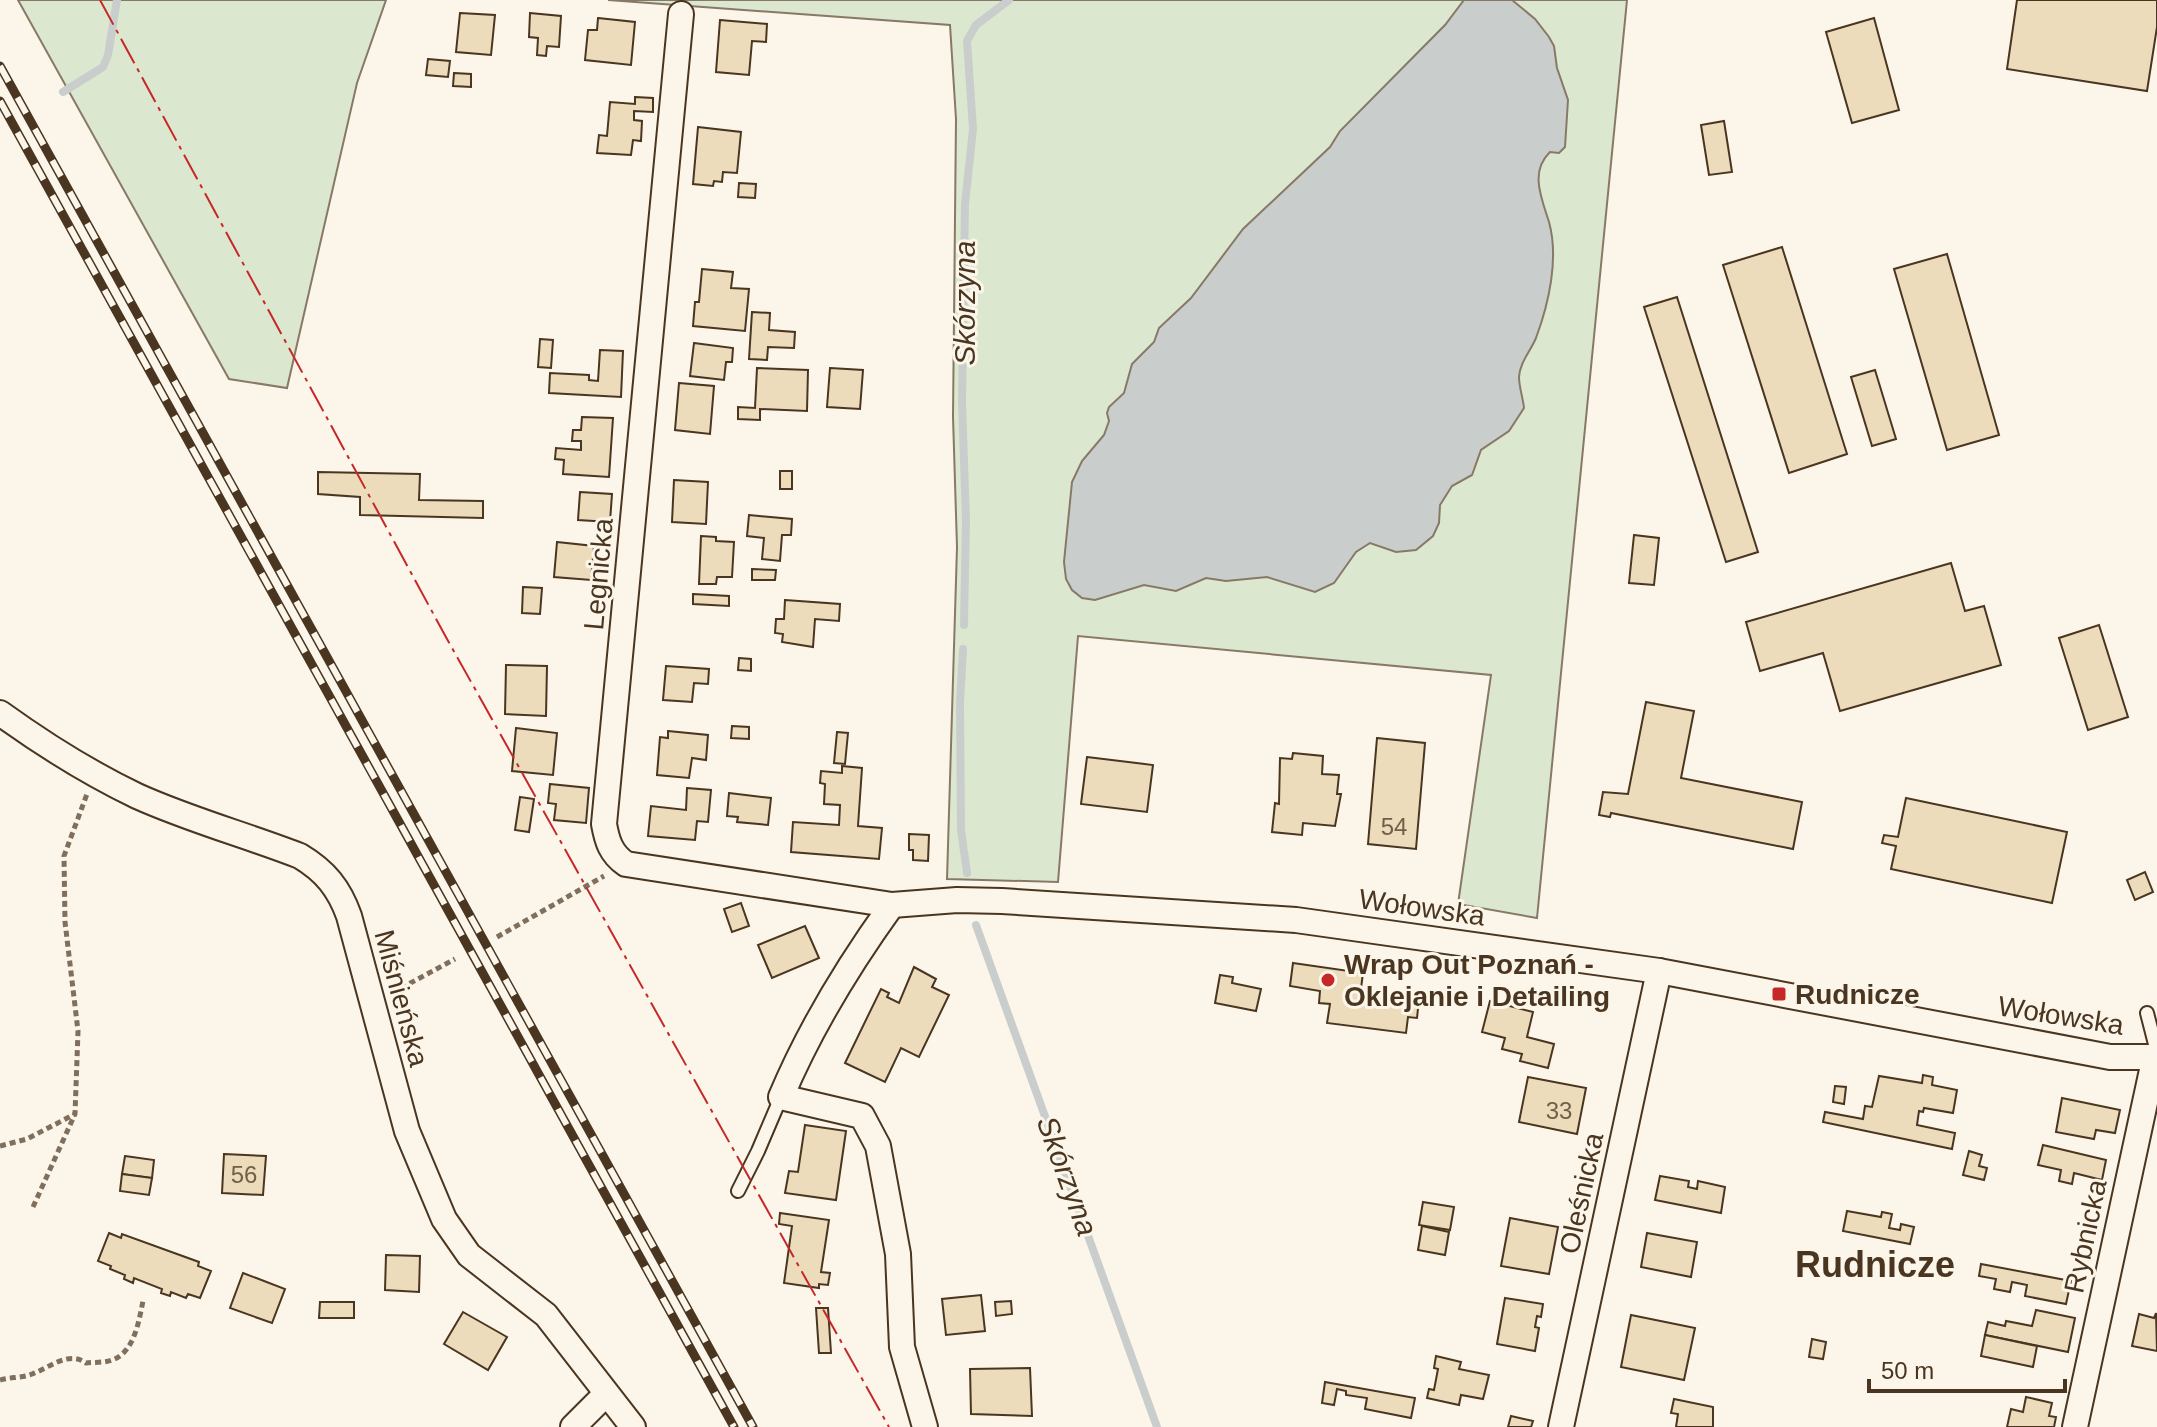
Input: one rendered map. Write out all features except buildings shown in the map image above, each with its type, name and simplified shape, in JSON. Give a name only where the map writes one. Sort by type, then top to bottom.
[{"type":"street","name":"Legnicka","points":[[626,864],[616,857],[607,842],[604,824],[681,14]]},
{"type":"street","name":"Miśnieńska","points":[[0,713],[95,774],[140,797],[300,856],[319,868],[337,886],[373,1003],[407,1131],[444,1219],[469,1255],[546,1315],[633,1427]]},
{"type":"street","points":[[626,864],[892,905],[831,994],[796,1060],[781,1097],[862,1116],[878,1146],[898,1254],[902,1347],[925,1427]]},
{"type":"street","name":"Wołowska","points":[[892,905],[957,900],[1002,901],[1296,920],[1659,971],[2110,1057],[2155,1056]]},
{"type":"street","name":"Oleśnicka","points":[[1561,1427],[1659,971]]},
{"type":"street","name":"Rybnicka","points":[[2075,1427],[2155,1056]]},
{"type":"street","points":[[573,1427],[606,1394]]},
{"type":"lane","points":[[2147,1013],[2155,1056]]},
{"type":"lane","points":[[738,1191],[781,1097]]},
{"type":"path","points":[[33,1207],[75,1114],[78,1031],[65,922],[64,856],[95,774]]},
{"type":"path","points":[[497,937],[626,864]]},
{"type":"path","points":[[373,1003],[455,959]]},
{"type":"path","points":[[0,1146],[27,1139],[75,1114]]},
{"type":"path","points":[[0,1380],[31,1375],[60,1360],[99,1362],[125,1353],[138,1325],[143,1301]]},
{"type":"green space","points":[[18,0],[386,0],[357,83],[287,388],[229,379]]},
{"type":"green space","points":[[608,0],[1627,0],[1537,918],[1458,904],[1491,675],[1078,636],[1058,882],[947,879],[957,547],[953,417],[956,119],[950,25]]},
{"type":"shaded area","points":[[1464,0],[1512,0],[1535,19],[1554,46],[1557,68],[1568,100],[1565,147],[1559,153],[1550,152],[1540,168],[1539,186],[1552,236],[1553,265],[1541,324],[1520,372],[1524,408],[1509,431],[1481,450],[1472,475],[1452,486],[1440,505],[1439,523],[1433,536],[1416,550],[1396,552],[1370,543],[1356,552],[1334,583],[1315,592],[1267,577],[1226,581],[1206,578],[1176,591],[1144,585],[1095,600],[1082,598],[1072,590],[1066,579],[1064,562],[1072,482],[1082,461],[1104,435],[1109,421],[1109,407],[1124,393],[1132,364],[1154,342],[1159,328],[1191,298],[1243,229],[1330,147],[1340,131],[1445,25]]},
{"type":"waterway","points":[[63,92],[103,67],[108,55],[117,0]]},
{"type":"waterway","name":"Skórzyna","points":[[964,625],[966,520],[962,402],[965,204],[973,129],[967,41],[976,25],[1009,0]]},
{"type":"waterway","name":"Skórzyna","points":[[963,649],[960,702],[961,830],[967,873]]},
{"type":"waterway","name":"Skórzyna","points":[[976,925],[1157,1427]]},
{"type":"railway","points":[[0,66],[753,1427]]},
{"type":"railway","points":[[0,101],[734,1427]]},
{"type":"power","points":[[100,0],[447,639],[889,1427]]},
{"type":"place","name":"Wrap Out Poznań - Oklejanie i Detailing","points":[[1328,980]]},
{"type":"place","name":"Rudnicze","points":[[1779,994]]},
{"type":"district","name":"Rudnicze","points":[[1875,1264]]}]
